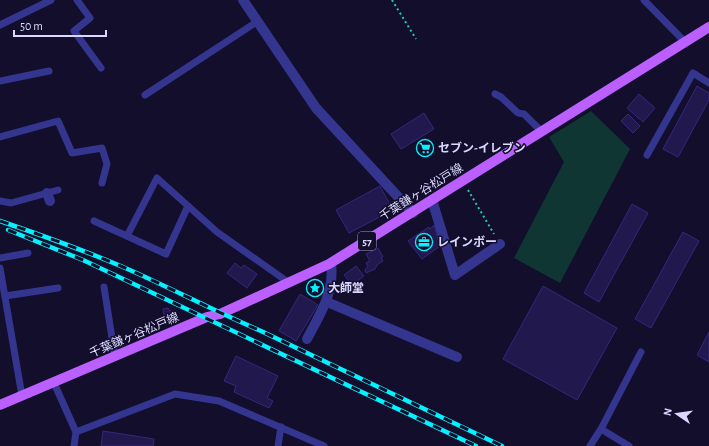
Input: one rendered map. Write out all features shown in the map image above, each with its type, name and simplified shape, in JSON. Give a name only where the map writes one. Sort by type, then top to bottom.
[{"type":"main road","name":"千葉鎌ヶ谷松戸線","points":[[0,406],[207,317],[220,314],[331,263],[709,28]]},
{"type":"street","points":[[243,0],[316,108],[412,213]]},
{"type":"street","points":[[432,200],[455,275],[500,244]]},
{"type":"street","points":[[307,339],[327,302],[333,275],[331,263]]},
{"type":"street","points":[[327,302],[457,357]]},
{"type":"lane","points":[[0,25],[51,0]]},
{"type":"lane","points":[[77,0],[90,18],[74,31],[100,68]]},
{"type":"lane","points":[[644,0],[685,42]]},
{"type":"lane","points":[[145,95],[258,21]]},
{"type":"lane","points":[[0,81],[49,71]]},
{"type":"lane","points":[[647,155],[693,73],[709,83]]},
{"type":"lane","points":[[495,94],[501,97],[518,113],[524,114],[542,132]]},
{"type":"lane","points":[[0,137],[58,121],[72,153],[102,148],[107,164],[102,183]]},
{"type":"lane","points":[[126,236],[157,178],[217,232],[288,282]]},
{"type":"lane","points":[[0,202],[11,203],[48,197],[58,190]]},
{"type":"lane","points":[[94,221],[166,254],[188,206]]},
{"type":"lane","points":[[0,258],[28,253]]},
{"type":"lane","points":[[0,268],[22,396]]},
{"type":"lane","points":[[104,286],[115,357]]},
{"type":"lane","points":[[5,296],[58,288]]},
{"type":"lane","points":[[590,446],[602,429],[641,352]]},
{"type":"lane","points":[[54,383],[76,432],[74,446]]},
{"type":"lane","points":[[76,432],[174,394],[220,401],[324,446]]},
{"type":"lane","points":[[278,446],[281,427]]},
{"type":"lane","points":[[602,429],[629,446]]},
{"type":"path","points":[[392,0],[416,39]]},
{"type":"path","points":[[466,187],[500,244]]},
{"type":"green space","points":[[591,111],[630,149],[560,283],[514,258],[564,162],[549,137]]},
{"type":"building","points":[[697,86],[709,93],[709,100],[678,157],[663,149]]},
{"type":"building","points":[[639,94],[655,108],[643,122],[627,108]]},
{"type":"building","points":[[424,113],[434,129],[401,149],[391,134]]},
{"type":"building","points":[[628,114],[640,126],[633,133],[621,121]]},
{"type":"building","points":[[380,186],[393,210],[349,233],[336,210]]},
{"type":"building","points":[[632,204],[648,213],[599,302],[584,293]]},
{"type":"building","points":[[434,225],[440,246],[422,259],[408,241],[429,227],[430,229]]},
{"type":"building","points":[[683,232],[699,241],[651,328],[635,319]]},
{"type":"building","points":[[378,248],[383,257],[381,258],[383,261],[377,265],[375,269],[366,273],[365,270],[368,266],[366,263],[370,261],[366,254]]},
{"type":"building","points":[[235,263],[241,268],[244,265],[257,274],[247,288],[227,273]]},
{"type":"building","points":[[356,266],[364,276],[352,285],[344,275]]},
{"type":"building","points":[[543,286],[617,328],[577,400],[503,359]]},
{"type":"building","points":[[300,294],[318,305],[296,341],[279,331]]},
{"type":"building","points":[[168,308],[175,313],[176,320],[165,321],[163,309]]},
{"type":"building","points":[[709,332],[709,362],[697,355]]},
{"type":"building","points":[[236,356],[278,376],[267,398],[273,401],[269,408],[234,392],[236,386],[224,381]]},
{"type":"building","points":[[103,431],[154,439],[153,446],[101,446]]},
{"type":"railway","points":[[0,221],[46,237],[140,275],[502,446]]},
{"type":"railway","points":[[8,230],[83,260],[476,446]]},
{"type":"place","name":"セブン-イレブン","points":[[425,148]]},
{"type":"place","name":"レインボー","points":[[424,242]]},
{"type":"place","name":"大師堂","points":[[315,288]]}]
